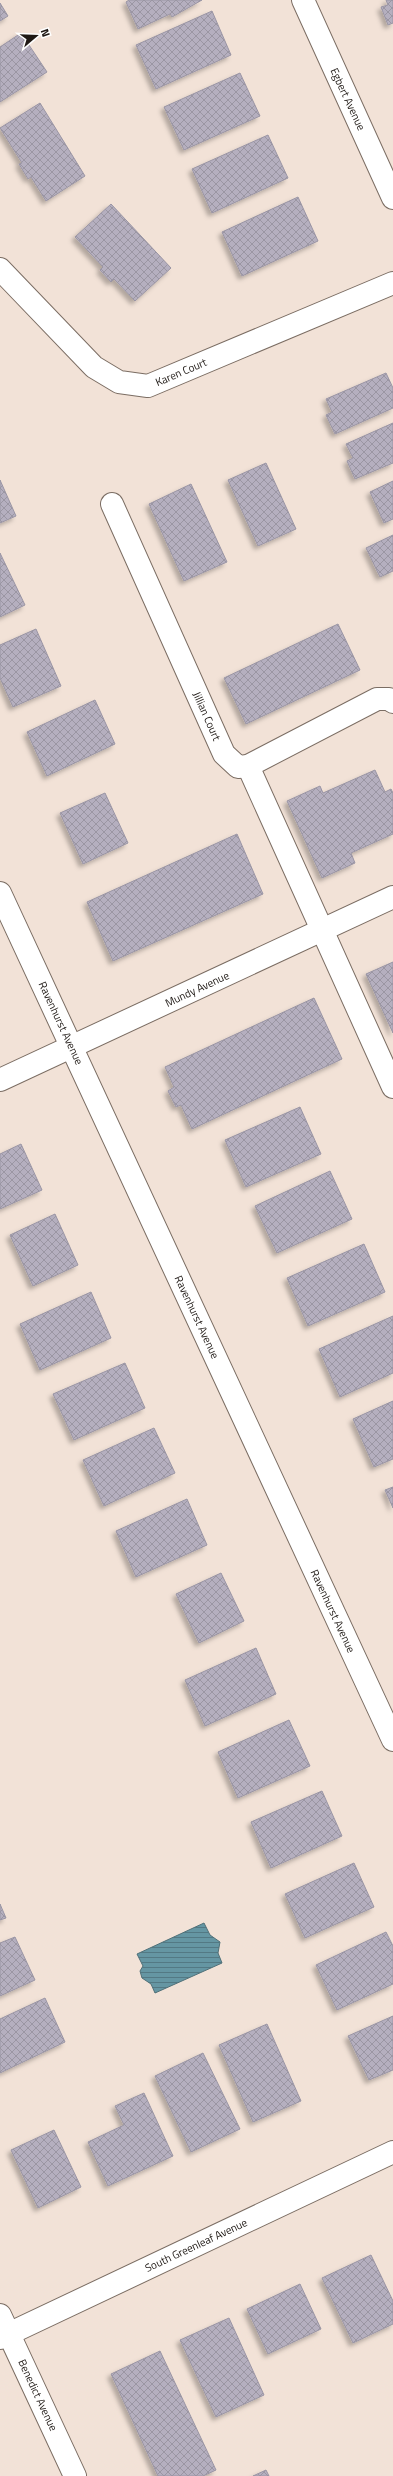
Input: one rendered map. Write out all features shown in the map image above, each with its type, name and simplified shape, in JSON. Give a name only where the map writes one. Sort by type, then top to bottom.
[{"type":"street","name":"Egbert Avenue","points":[[303,0],[393,198]]},
{"type":"street","name":"Karen Court","points":[[0,269],[94,367],[119,382],[148,386],[393,283]]},
{"type":"street","name":"Jillian Court","points":[[112,504],[224,754],[238,767],[248,766]]},
{"type":"street","points":[[393,702],[389,699],[377,699],[248,766],[393,1087]]},
{"type":"street","name":"Ravenhurst Avenue","points":[[0,893],[393,1740]]},
{"type":"street","name":"Mundy Avenue","points":[[0,1080],[393,897]]},
{"type":"street","name":"South Greenleaf Avenue","points":[[3,2329],[393,2152]]},
{"type":"street","name":"Benedict Avenue","points":[[3,2329],[75,2476]]},
{"type":"water","points":[[204,1923],[210,1935],[220,1942],[218,1953],[222,1963],[155,1993],[151,1984],[142,1978],[140,1971],[143,1966],[137,1954]]},
{"type":"building","points":[[129,0],[202,0],[172,17],[170,14],[138,29],[126,2]]},
{"type":"building","points":[[386,0],[393,0],[393,23],[388,25],[381,7],[388,5]]},
{"type":"building","points":[[0,3],[8,16],[0,21]]},
{"type":"building","points":[[212,11],[231,55],[156,89],[136,45]]},
{"type":"building","points":[[21,33],[47,72],[0,102],[0,47]]},
{"type":"building","points":[[240,73],[260,116],[184,150],[164,107]]},
{"type":"building","points":[[40,103],[85,176],[46,201],[31,177],[28,179],[19,164],[22,163],[0,128]]},
{"type":"building","points":[[268,135],[288,178],[212,213],[192,169]]},
{"type":"building","points":[[298,197],[318,241],[242,276],[222,232]]},
{"type":"building","points":[[111,204],[171,268],[135,301],[114,279],[111,282],[100,270],[103,267],[75,237]]},
{"type":"building","points":[[386,373],[393,388],[393,408],[335,434],[326,415],[332,412],[326,399]]},
{"type":"building","points":[[393,423],[393,463],[355,479],[347,461],[353,458],[346,444]]},
{"type":"building","points":[[266,463],[296,529],[258,546],[228,480]]},
{"type":"building","points":[[0,480],[16,516],[0,523]]},
{"type":"building","points":[[393,481],[393,519],[384,523],[370,492]]},
{"type":"building","points":[[191,484],[227,562],[184,581],[149,504]]},
{"type":"building","points":[[393,535],[393,571],[380,577],[366,548]]},
{"type":"building","points":[[0,553],[25,605],[0,617]]},
{"type":"building","points":[[338,624],[360,670],[246,724],[224,678]]},
{"type":"building","points":[[36,629],[61,686],[13,707],[0,678],[0,645]]},
{"type":"building","points":[[95,700],[115,744],[47,776],[27,732]]},
{"type":"building","points":[[375,770],[385,792],[391,789],[393,793],[393,834],[351,853],[355,863],[322,878],[287,801],[320,786],[323,793]]},
{"type":"building","points":[[105,793],[128,843],[83,864],[60,813]]},
{"type":"building","points":[[237,834],[263,894],[113,961],[87,902]]},
{"type":"building","points":[[393,962],[393,1033],[366,974]]},
{"type":"building","points":[[314,998],[342,1059],[192,1129],[181,1105],[176,1107],[168,1091],[174,1087],[165,1067]]},
{"type":"building","points":[[300,1107],[321,1154],[246,1187],[225,1140]]},
{"type":"building","points":[[21,1144],[42,1190],[0,1209],[0,1154]]},
{"type":"building","points":[[330,1171],[352,1219],[277,1253],[255,1206]]},
{"type":"building","points":[[55,1214],[78,1265],[33,1286],[10,1235]]},
{"type":"building","points":[[364,1244],[385,1292],[308,1326],[287,1278]]},
{"type":"building","points":[[91,1292],[111,1338],[40,1370],[20,1324]]},
{"type":"building","points":[[393,1316],[393,1373],[340,1397],[319,1349]]},
{"type":"building","points":[[125,1363],[145,1408],[74,1440],[53,1394]]},
{"type":"building","points":[[393,1401],[393,1459],[374,1467],[353,1419]]},
{"type":"building","points":[[154,1428],[175,1473],[104,1506],[83,1460]]},
{"type":"building","points":[[393,1487],[393,1508],[385,1490]]},
{"type":"building","points":[[187,1499],[207,1545],[136,1577],[116,1531]]},
{"type":"building","points":[[221,1573],[244,1621],[199,1643],[176,1594]]},
{"type":"building","points":[[256,1648],[276,1694],[205,1726],[185,1680]]},
{"type":"building","points":[[289,1720],[310,1766],[238,1798],[218,1752]]},
{"type":"building","points":[[322,1791],[342,1836],[271,1868],[251,1822]]},
{"type":"building","points":[[354,1863],[374,1907],[305,1938],[285,1894]]},
{"type":"building","points":[[0,1904],[6,1918],[0,1920]]},
{"type":"building","points":[[386,1932],[393,1946],[393,1984],[337,2010],[316,1965]]},
{"type":"building","points":[[15,1937],[35,1980],[0,1996],[0,1943]]},
{"type":"building","points":[[45,1998],[65,2042],[0,2073],[0,2019]]},
{"type":"building","points":[[393,2016],[393,2070],[369,2080],[348,2036]]},
{"type":"building","points":[[267,2024],[301,2101],[253,2122],[219,2045]]},
{"type":"building","points":[[203,2053],[240,2129],[191,2152],[155,2076]]},
{"type":"building","points":[[144,2093],[173,2156],[108,2186],[88,2142],[124,2125],[115,2106]]},
{"type":"building","points":[[54,2130],[81,2187],[38,2208],[11,2150]]},
{"type":"building","points":[[371,2255],[393,2301],[393,2324],[353,2343],[322,2278]]},
{"type":"building","points":[[300,2284],[321,2329],[268,2354],[247,2309]]},
{"type":"building","points":[[229,2318],[264,2395],[216,2417],[180,2340]]},
{"type":"building","points":[[160,2351],[216,2470],[203,2476],[158,2476],[111,2374]]},
{"type":"building","points":[[266,2470],[269,2476],[253,2476]]}]
